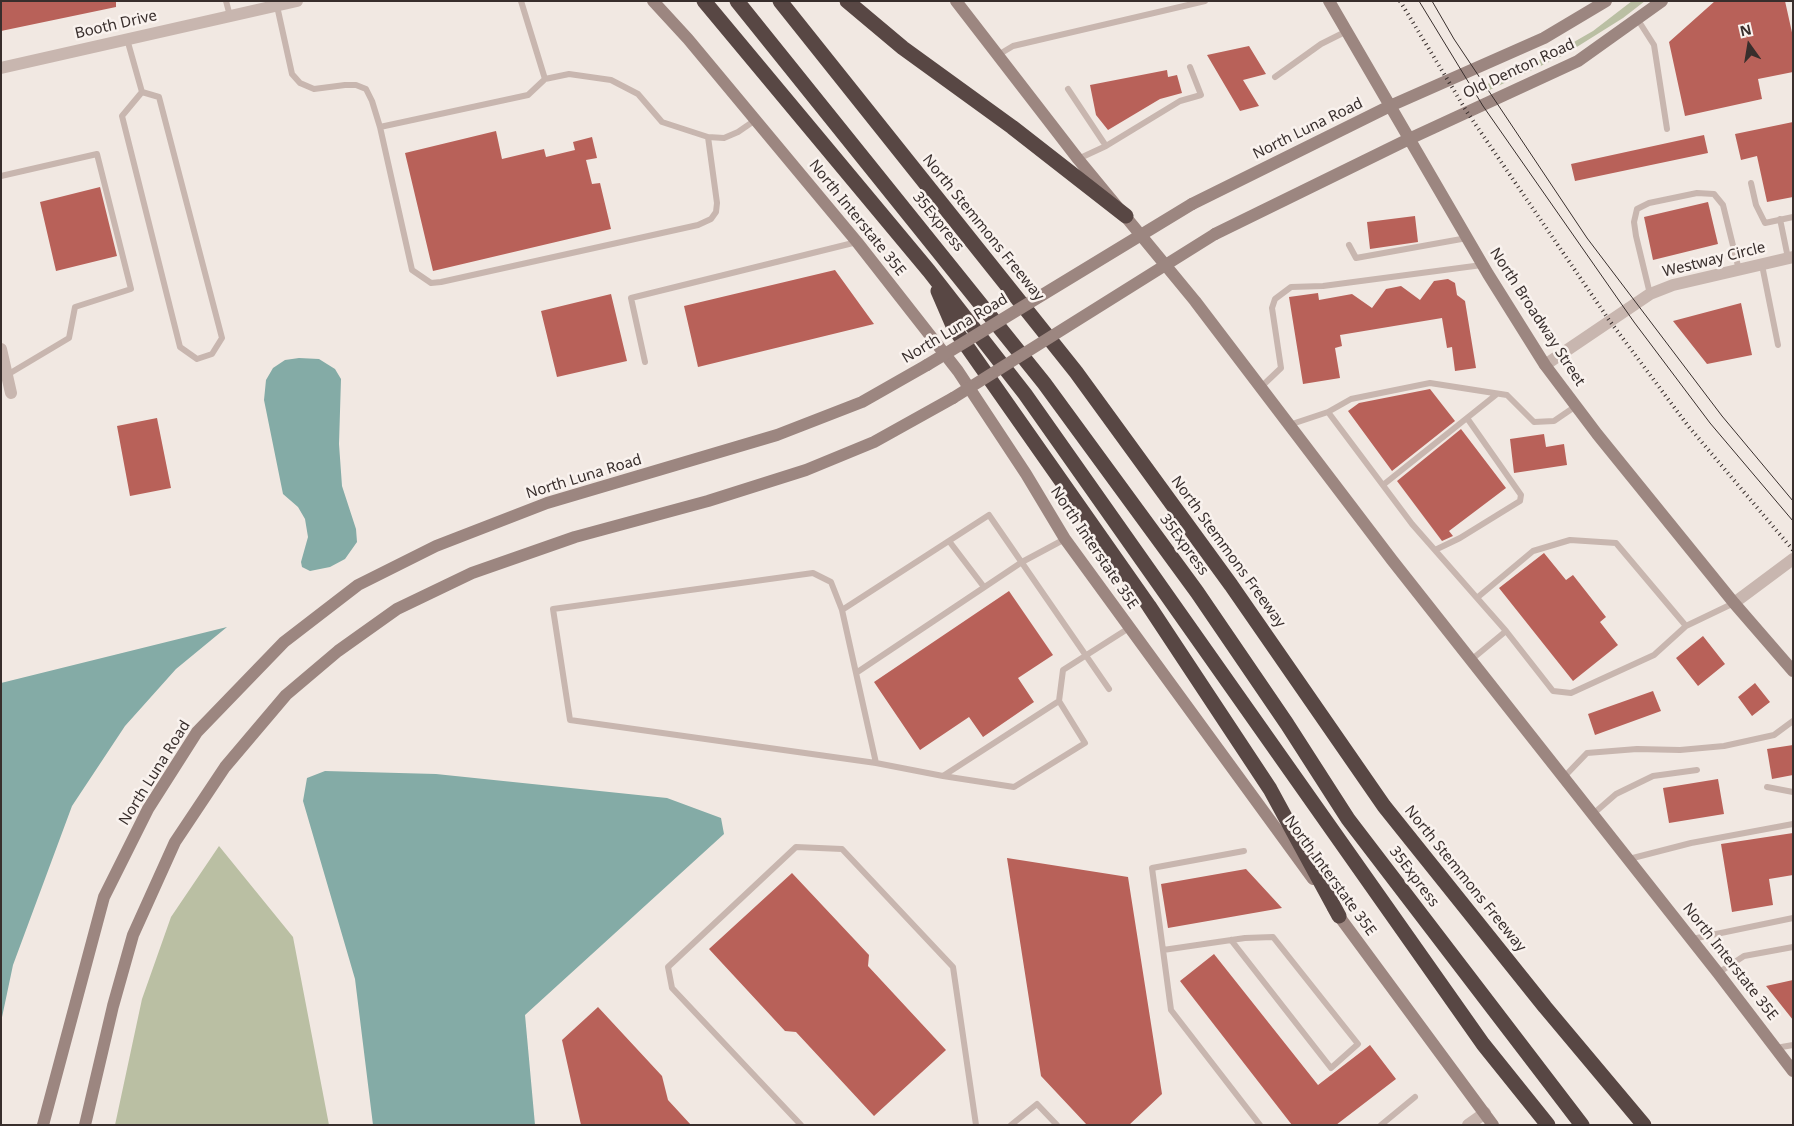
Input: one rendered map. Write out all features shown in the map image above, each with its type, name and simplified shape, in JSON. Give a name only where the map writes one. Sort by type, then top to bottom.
[{"type":"highway","points":[[704,1],[929,271],[1025,394],[1478,1036],[1548,1125]]},
{"type":"highway","name":"35Express","points":[[737,1],[1044,383],[1197,592],[1287,724],[1348,819],[1582,1125]]},
{"type":"highway","name":"North Stemmons Freeway","points":[[780,1],[1076,372],[1231,585],[1384,806],[1539,999],[1644,1125]]},
{"type":"highway","points":[[847,1],[904,48],[1126,216]]},
{"type":"highway","points":[[929,271],[954,328],[1149,606],[1270,789],[1339,916]]},
{"type":"main road","name":"North Interstate 35E","points":[[652,1],[688,39],[754,121],[857,242],[958,371],[1026,474],[1065,539],[1493,1125]]},
{"type":"main road","name":"North Interstate 35E","points":[[956,1],[1078,159],[1195,301],[1259,389],[1692,939],[1793,1071]]},
{"type":"main road","name":"North Broadway Street","points":[[1329,1],[1482,265],[1545,365],[1734,603],[1793,671]]},
{"type":"main road","name":"Old Denton Road","points":[[1390,106],[1544,38],[1606,1]]},
{"type":"main road","name":"Old Denton Road","points":[[1408,138],[1578,61],[1638,20],[1662,1]]},
{"type":"main road","name":"North Luna Road","points":[[42,1125],[104,897],[148,809],[197,732],[284,642],[358,585],[436,546],[547,503],[778,435],[862,402],[927,365],[1192,204],[1390,106]]},
{"type":"main road","points":[[85,1125],[113,1006],[133,936],[175,842],[225,767],[268,716],[286,695],[338,651],[397,609],[472,573],[575,538],[708,501],[806,470],[874,442],[953,398],[1215,234],[1408,138]]},
{"type":"street","name":"Booth Drive","points":[[1,68],[297,1]]},
{"type":"street","name":"Westway Circle","points":[[1545,365],[1650,294],[1673,285],[1791,258]]},
{"type":"street","points":[[1,349],[11,392]]},
{"type":"street","points":[[1734,603],[1793,559]]},
{"type":"street","points":[[1468,1125],[1485,1113]]},
{"type":"lane","points":[[226,1],[230,16]]},
{"type":"lane","points":[[521,1],[545,79]]},
{"type":"lane","points":[[998,55],[1013,46],[1205,1]]},
{"type":"lane","points":[[276,6],[292,74],[300,83],[314,89],[356,85],[366,90],[372,101],[380,127],[412,270],[431,283],[698,224],[711,219],[716,212],[717,203],[708,138]]},
{"type":"lane","points":[[1638,20],[1654,45],[1667,129]]},
{"type":"lane","points":[[1275,77],[1321,44],[1347,30]]},
{"type":"lane","points":[[127,39],[142,92]]},
{"type":"lane","points":[[1078,159],[1106,146],[1180,101],[1201,95],[1190,68]]},
{"type":"lane","points":[[380,127],[528,95],[545,79],[569,74],[611,80],[638,94],[662,122],[708,138],[731,135],[754,121]]},
{"type":"lane","points":[[1068,90],[1106,146]]},
{"type":"lane","points":[[142,92],[159,96],[222,338],[212,354],[198,359],[180,347],[122,116],[142,92]]},
{"type":"lane","points":[[1,176],[97,154],[131,289],[75,307],[69,338],[7,375]]},
{"type":"lane","points":[[1751,183],[1756,206],[1765,223],[1793,216]]},
{"type":"lane","points":[[1650,294],[1634,222],[1637,209],[1649,203],[1697,193],[1714,194],[1723,205],[1739,270]]},
{"type":"lane","points":[[1780,219],[1791,258]]},
{"type":"lane","points":[[1349,245],[1356,258],[1467,238]]},
{"type":"lane","points":[[646,362],[631,298],[857,242]]},
{"type":"lane","points":[[1259,389],[1280,368],[1272,308],[1275,299],[1291,287],[1322,286],[1482,265]]},
{"type":"lane","points":[[1762,265],[1778,345]]},
{"type":"lane","points":[[1289,426],[1328,412],[1351,399],[1430,383],[1507,395],[1534,422],[1554,421],[1576,406]]},
{"type":"lane","points":[[1383,485],[1498,394]]},
{"type":"lane","points":[[1328,412],[1412,524],[1478,597],[1553,691],[1571,693],[1654,655],[1686,626],[1734,603]]},
{"type":"lane","points":[[1435,550],[1460,538],[1520,501],[1521,495],[1467,418]]},
{"type":"lane","points":[[842,610],[989,515],[1109,689]]},
{"type":"lane","points":[[856,673],[1022,562],[1065,539]]},
{"type":"lane","points":[[1478,597],[1533,551],[1570,540],[1616,543],[1686,626]]},
{"type":"lane","points":[[949,541],[984,587]]},
{"type":"lane","points":[[876,763],[842,610],[831,582],[813,573],[553,608],[570,720],[876,763],[943,776],[1014,786],[1085,743],[1059,701],[1063,670],[1129,628]]},
{"type":"lane","points":[[1471,660],[1506,632]]},
{"type":"lane","points":[[943,776],[1059,701]]},
{"type":"lane","points":[[1564,777],[1587,753],[1636,749],[1680,750],[1724,746],[1774,735],[1793,721]]},
{"type":"lane","points":[[1592,814],[1616,794],[1653,776],[1697,770]]},
{"type":"lane","points":[[1767,787],[1793,792]]},
{"type":"lane","points":[[1629,859],[1692,843],[1793,824]]},
{"type":"lane","points":[[801,1125],[672,988],[668,967],[796,847],[842,849],[953,967],[976,1125]]},
{"type":"lane","points":[[1244,851],[1152,868],[1171,1010],[1260,1125]]},
{"type":"lane","points":[[1692,939],[1793,918]]},
{"type":"lane","points":[[1163,950],[1232,940],[1273,937],[1358,1044],[1331,1068],[1232,940]]},
{"type":"lane","points":[[1718,973],[1744,956],[1793,947]]},
{"type":"lane","points":[[1776,1048],[1793,1045]]},
{"type":"lane","points":[[1381,1125],[1415,1097]]},
{"type":"lane","points":[[1012,1125],[1038,1104],[1056,1125]]},
{"type":"green space","points":[[1632,1],[1645,1],[1623,18],[1564,55],[1483,93],[1479,88],[1560,50],[1593,31]]},
{"type":"green space","points":[[219,846],[293,937],[329,1125],[115,1125],[142,999],[171,917]]},
{"type":"water","points":[[299,358],[319,359],[335,369],[341,379],[339,444],[342,486],[356,529],[357,542],[345,559],[330,567],[310,571],[302,567],[301,562],[308,537],[305,519],[298,507],[283,494],[264,400],[266,380],[273,368],[285,360]]},
{"type":"water","points":[[227,627],[176,669],[125,726],[72,806],[13,965],[1,1022],[1,683]]},
{"type":"water","points":[[325,771],[436,774],[667,798],[721,818],[724,834],[525,1015],[535,1125],[373,1125],[355,979],[303,801],[307,778]]},
{"type":"building","points":[[1,1],[116,1],[116,7],[1,31]]},
{"type":"building","points":[[1715,1],[1785,1],[1793,37],[1793,72],[1758,79],[1762,99],[1685,116],[1669,42]]},
{"type":"building","points":[[1249,46],[1266,74],[1243,80],[1259,106],[1240,111],[1207,55]]},
{"type":"building","points":[[1167,70],[1168,77],[1177,75],[1182,93],[1160,99],[1108,130],[1096,115],[1090,85]]},
{"type":"building","points":[[1793,122],[1793,197],[1767,202],[1757,156],[1741,160],[1735,134]]},
{"type":"building","points":[[496,131],[502,159],[544,149],[546,157],[575,150],[573,142],[592,137],[597,158],[586,160],[592,184],[600,183],[611,229],[433,271],[405,153]]},
{"type":"building","points":[[1704,135],[1708,153],[1575,181],[1571,164]]},
{"type":"building","points":[[100,187],[117,256],[56,271],[40,202]]},
{"type":"building","points":[[1708,202],[1718,244],[1653,260],[1644,217]]},
{"type":"building","points":[[1415,216],[1418,242],[1370,249],[1367,222]]},
{"type":"building","points":[[835,270],[874,324],[698,367],[684,306]]},
{"type":"building","points":[[1448,279],[1455,283],[1457,295],[1465,301],[1476,368],[1455,371],[1452,347],[1447,348],[1442,318],[1340,335],[1342,346],[1335,348],[1340,378],[1303,384],[1289,297],[1318,293],[1319,300],[1352,294],[1372,308],[1386,289],[1401,286],[1420,300],[1434,281]]},
{"type":"building","points":[[611,294],[627,361],[557,377],[541,311]]},
{"type":"building","points":[[1741,303],[1752,355],[1707,364],[1673,321]]},
{"type":"building","points":[[1430,389],[1455,421],[1392,471],[1348,411],[1359,403]]},
{"type":"building","points":[[157,418],[171,488],[130,496],[117,426]]},
{"type":"building","points":[[1461,429],[1506,488],[1449,531],[1453,536],[1442,541],[1397,481]]},
{"type":"building","points":[[1544,434],[1546,447],[1564,444],[1567,465],[1514,473],[1510,439]]},
{"type":"building","points":[[1544,553],[1566,580],[1573,575],[1606,617],[1600,622],[1618,645],[1573,681],[1499,588]]},
{"type":"building","points":[[1009,591],[1053,655],[1018,678],[1034,702],[983,737],[969,717],[920,750],[874,682]]},
{"type":"building","points":[[1703,636],[1725,664],[1698,686],[1676,658]]},
{"type":"building","points":[[1755,683],[1770,702],[1752,716],[1738,697]]},
{"type":"building","points":[[1653,691],[1661,711],[1595,735],[1588,714]]},
{"type":"building","points":[[1793,745],[1793,775],[1772,779],[1767,749]]},
{"type":"building","points":[[1718,779],[1724,814],[1669,823],[1663,788]]},
{"type":"building","points":[[1793,833],[1793,875],[1769,879],[1773,905],[1732,912],[1721,844]]},
{"type":"building","points":[[1007,858],[1128,877],[1162,1094],[1129,1125],[1087,1125],[1041,1076]]},
{"type":"building","points":[[1246,869],[1282,908],[1168,928],[1161,884]]},
{"type":"building","points":[[792,873],[869,955],[868,966],[946,1050],[874,1116],[796,1032],[785,1031],[709,949]]},
{"type":"building","points":[[1214,954],[1318,1085],[1370,1045],[1396,1079],[1336,1125],[1292,1125],[1180,981]]},
{"type":"building","points":[[1793,980],[1793,1020],[1766,986]]},
{"type":"building","points":[[598,1007],[662,1076],[668,1100],[691,1125],[581,1125],[562,1040]]},
{"type":"tram line","points":[[1419,1],[1483,106],[1634,322],[1710,423],[1793,521]]},
{"type":"tram line","points":[[1432,1],[1454,39],[1587,238],[1722,416],[1793,501]]},
{"type":"railway","points":[[1400,1],[1467,112],[1609,320],[1689,427],[1793,550]]}]
